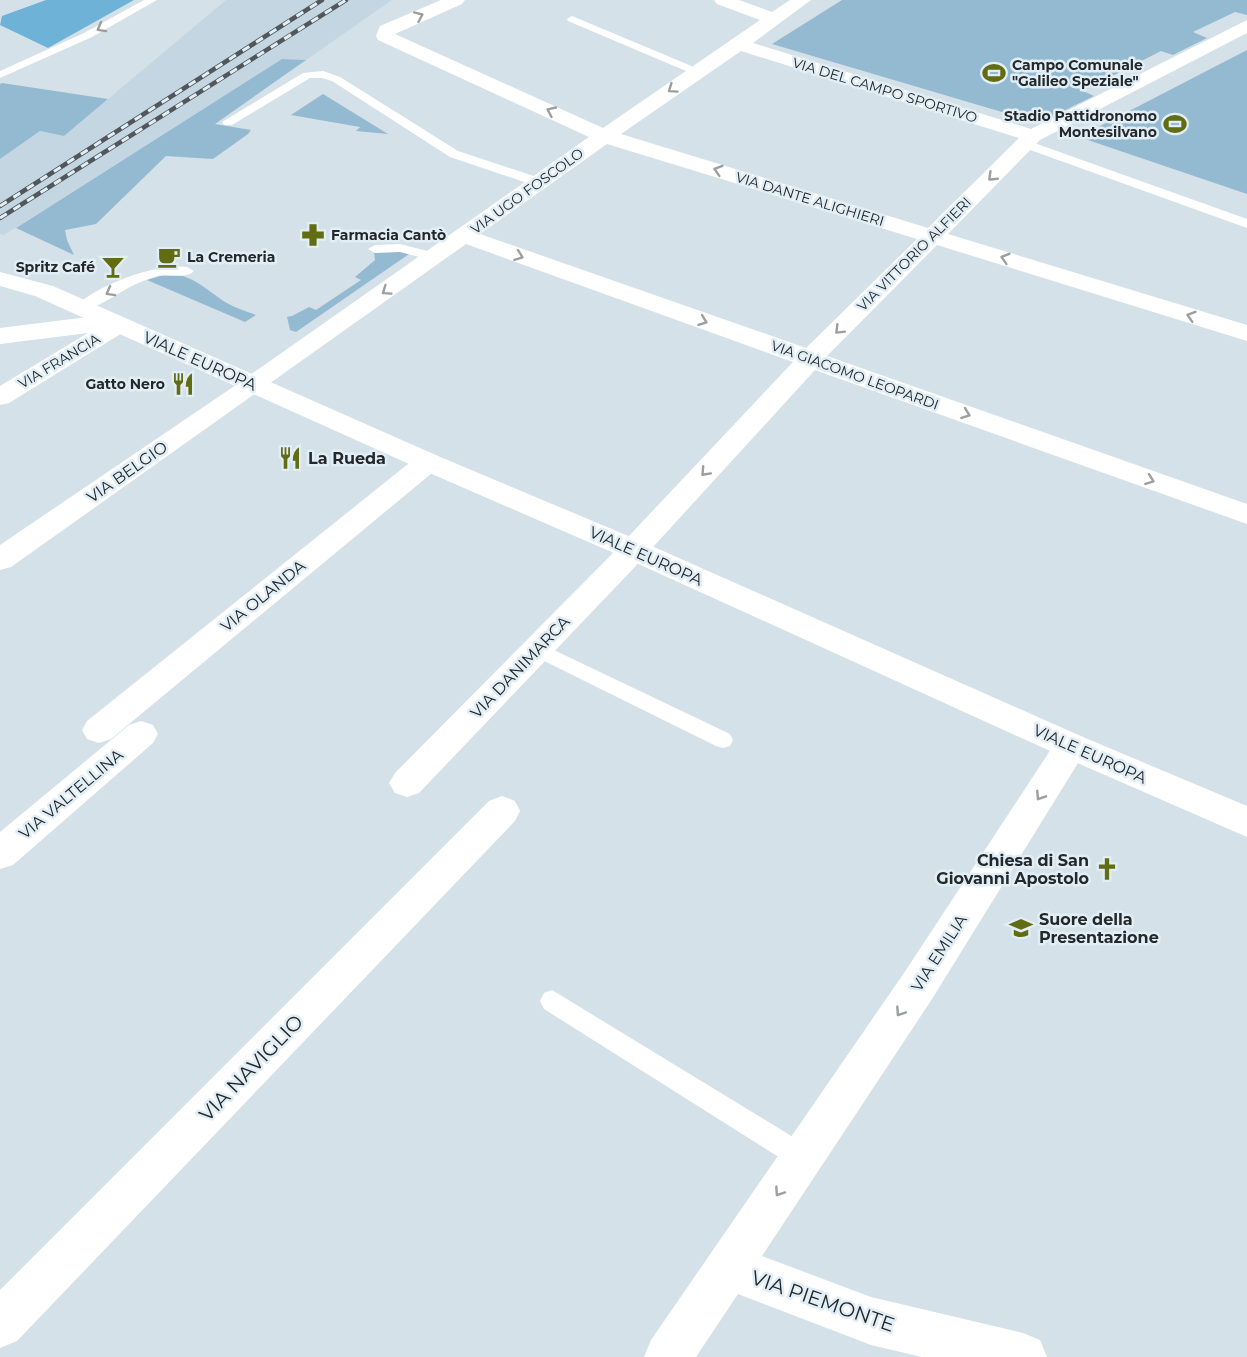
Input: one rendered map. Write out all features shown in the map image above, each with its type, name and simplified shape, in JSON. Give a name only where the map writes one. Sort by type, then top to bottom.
[{"type":"street","name":"VIA DANTE ALIGHIERI","points":[[456,0],[387,30],[385,36],[604,136],[1247,333]]},
{"type":"street","points":[[723,0],[773,20]]},
{"type":"street","name":"VIA UGO FOSCOLO","points":[[254,385],[538,182],[802,0]]},
{"type":"street","name":"VIA VITTORIO ALFIERI","points":[[634,550],[810,359],[1029,140],[1247,26]]},
{"type":"street","name":"VIA DEL CAMPO SPORTIVO","points":[[738,44],[1029,140]]},
{"type":"street","name":"VIA GIACOMO LEOPARDI","points":[[464,236],[1247,514]]},
{"type":"street","name":"VIALE EUROPA","points":[[0,262],[44,291]]},
{"type":"street","name":"VIALE EUROPA","points":[[0,279],[44,291],[1247,822]]},
{"type":"street","points":[[1,333],[115,323]]},
{"type":"street","name":"VIA FRANCIA","points":[[3,391],[115,323]]},
{"type":"street","name":"VIA BELGIO","points":[[0,560],[254,385]]},
{"type":"street","name":"VIA OLANDA","points":[[99,730],[428,462]]},
{"type":"street","name":"VIA DANIMARCA","points":[[407,783],[634,550]]},
{"type":"street","name":"VIA VALTELLINA","points":[[0,854],[141,734]]},
{"type":"street","name":"VIA EMILIA","points":[[668,1357],[918,986],[1071,746]]},
{"type":"street","name":"VIA NAVIGLIO","points":[[0,1324],[502,811]]},
{"type":"street","name":"VIA PIEMONTE","points":[[729,1267],[871,1321],[1023,1357]]},
{"type":"lane","points":[[0,75],[88,35],[152,0]]},
{"type":"lane","points":[[572,19],[697,72]]},
{"type":"lane","points":[[228,122],[307,75],[322,74],[336,79],[454,154],[538,182]]},
{"type":"lane","points":[[1029,140],[1247,224]]},
{"type":"lane","points":[[375,249],[400,248],[434,257]]},
{"type":"lane","points":[[82,308],[146,275],[165,270],[186,271]]},
{"type":"lane","points":[[537,649],[723,740]]},
{"type":"lane","points":[[552,1001],[802,1157]]},
{"type":"shaded area","points":[[46,0],[134,0],[48,48],[0,25],[2,16]]},
{"type":"shaded area","points":[[226,0],[392,0],[306,60],[282,59],[4,235],[0,234],[0,159],[40,131],[64,136]]},
{"type":"shaded area","name":"Campo Comunale \"Galileo Speziale\"","points":[[842,0],[1247,0],[1247,15],[1235,12],[1193,32],[1207,38],[1173,55],[1161,51],[1083,91],[1094,96],[1039,123],[772,44]]},
{"type":"shaded area","name":"Stadio Pattidronomo Montesilvano","points":[[1247,50],[1247,194],[1079,137]]},
{"type":"shaded area","points":[[282,59],[306,60],[215,124],[251,130],[248,134],[213,159],[166,156],[96,224],[65,230],[74,255],[16,228]]},
{"type":"shaded area","points":[[0,84],[108,99],[64,136],[40,131],[0,159]]},
{"type":"shaded area","points":[[323,94],[388,134],[356,131],[360,127],[291,115]]},
{"type":"shaded area","points":[[400,250],[412,252],[296,332],[290,330],[287,317],[309,307],[316,310],[361,280],[355,277],[375,260],[374,252]]},
{"type":"shaded area","points":[[167,274],[192,279],[229,304],[256,315],[245,322],[147,280]]},
{"type":"railway","points":[[0,206],[322,0]]},
{"type":"railway","points":[[0,218],[346,0]]},
{"type":"place","name":"Campo Comunale \"Galileo Speziale\"","points":[[994,73]]},
{"type":"place","name":"Stadio Pattidronomo Montesilvano","points":[[1175,124]]},
{"type":"place","name":"Farmacia Cantò","points":[[313,235]]},
{"type":"place","name":"La Cremeria","points":[[169,257]]},
{"type":"place","name":"Spritz Café","points":[[113,267]]},
{"type":"place","name":"Gatto Nero","points":[[183,384]]},
{"type":"place","name":"La Rueda","points":[[290,458]]},
{"type":"place","name":"Chiesa di San Giovanni Apostolo","points":[[1107,869]]},
{"type":"place","name":"Suore della Presentazione","points":[[1021,928]]}]
